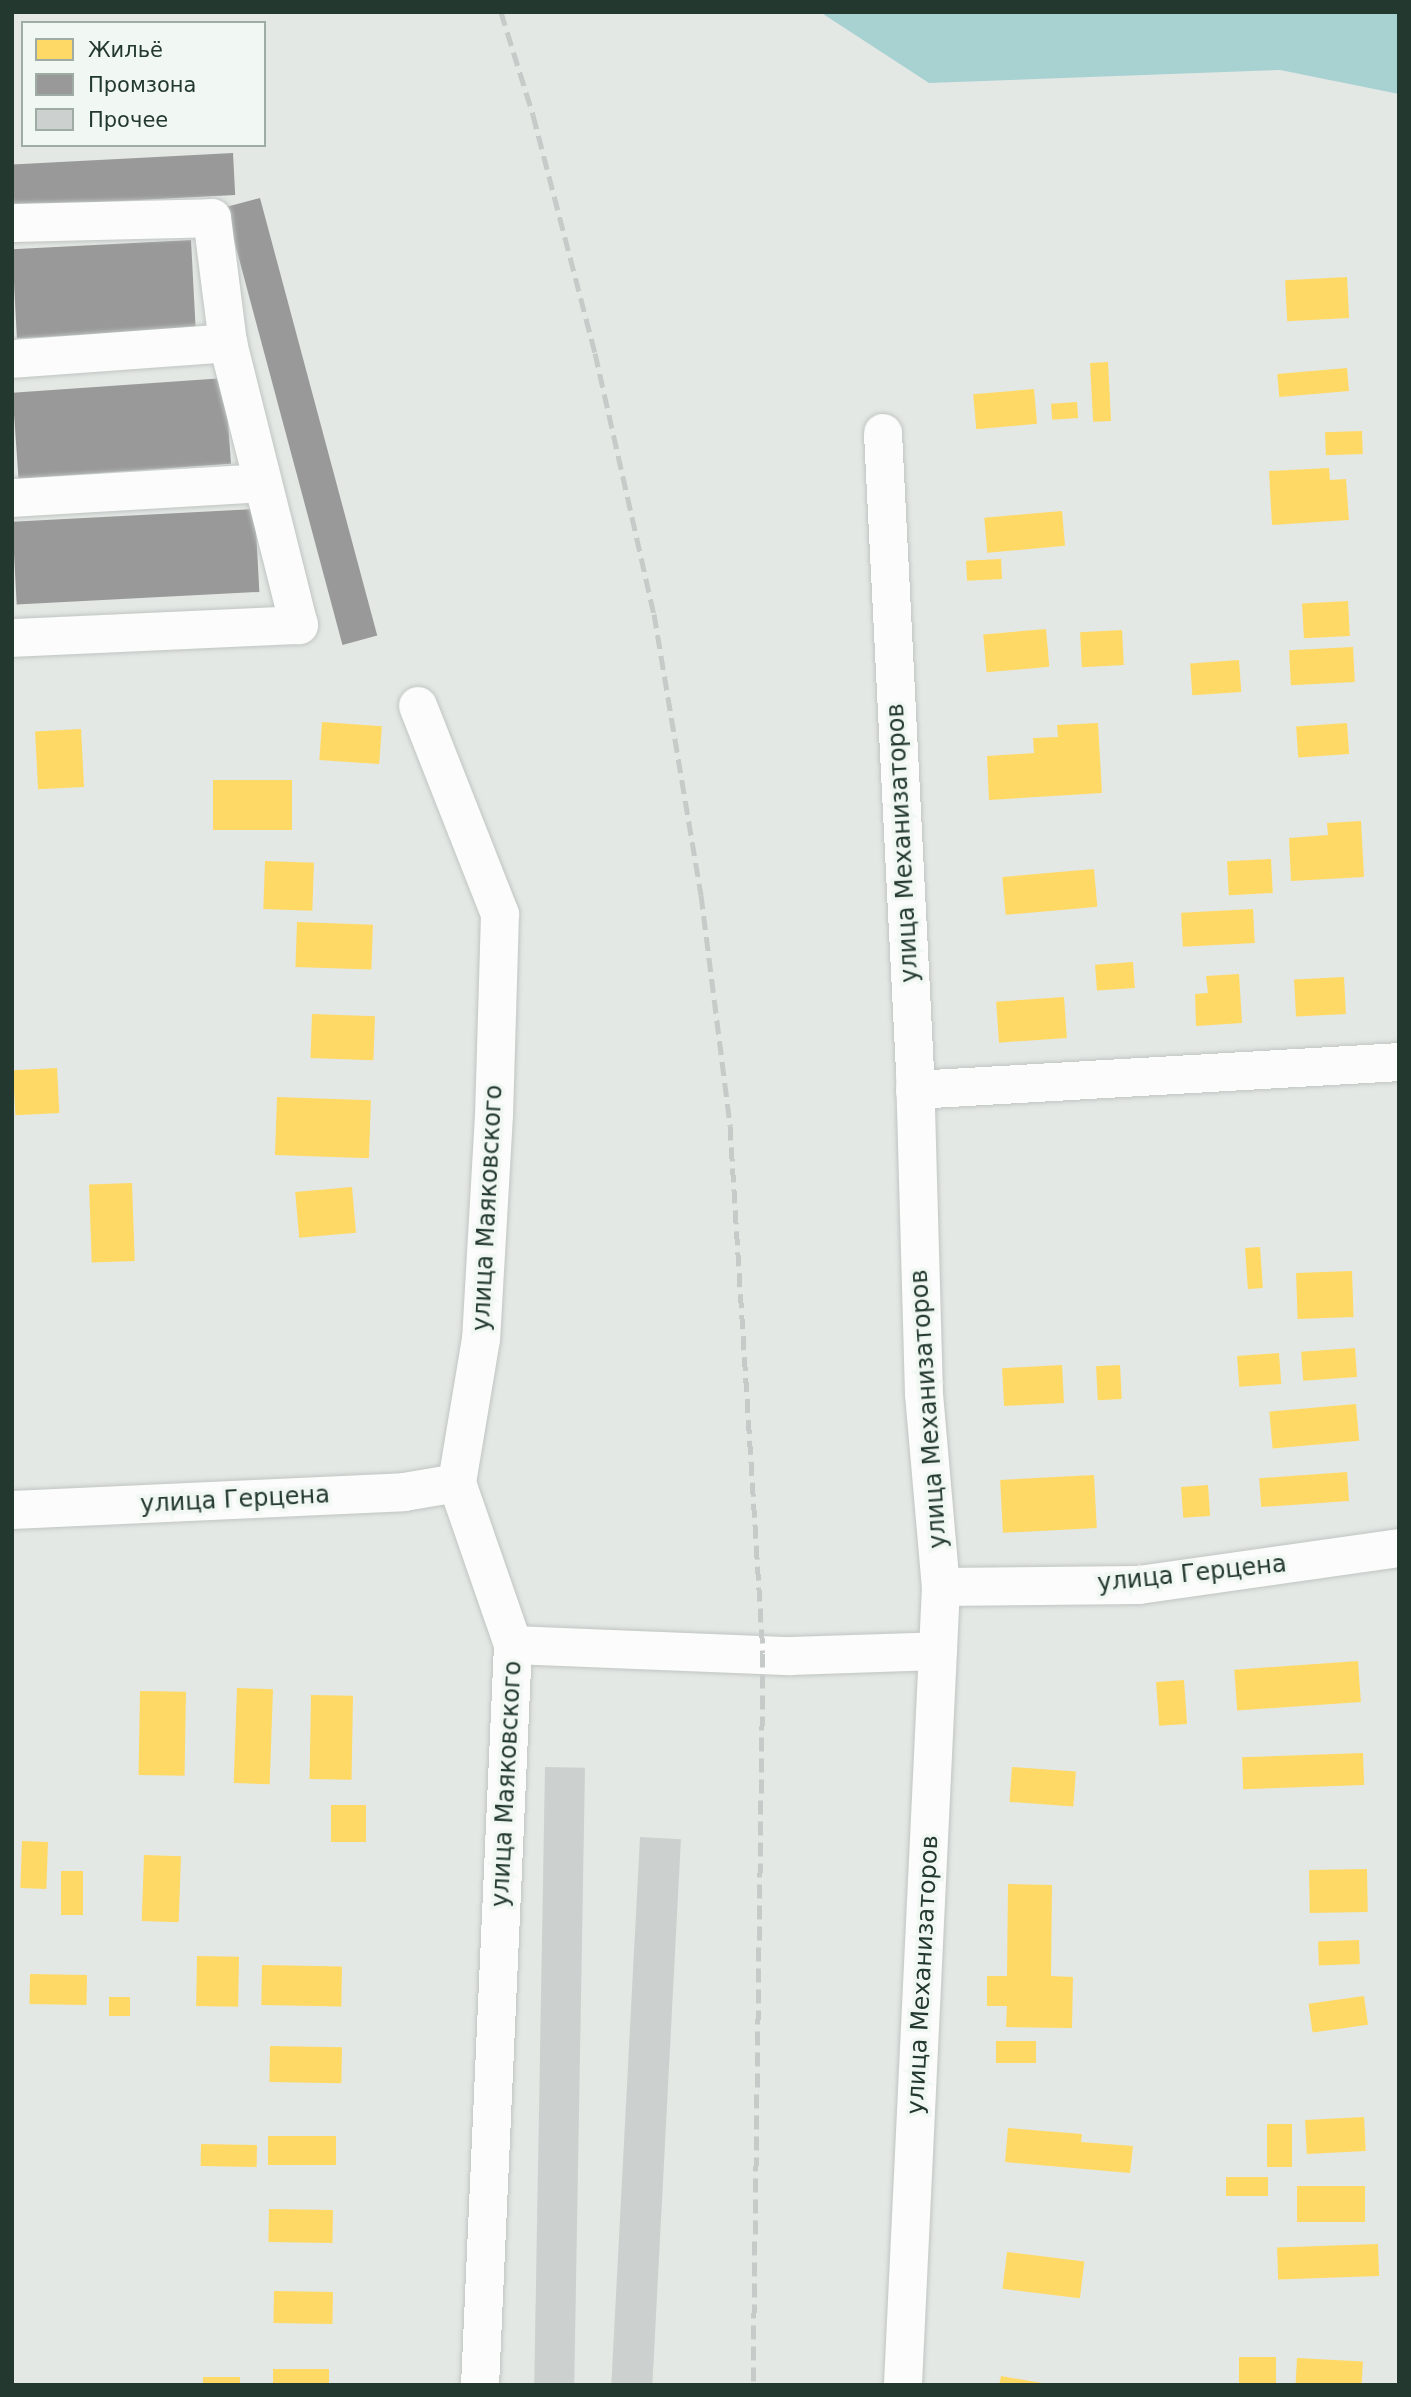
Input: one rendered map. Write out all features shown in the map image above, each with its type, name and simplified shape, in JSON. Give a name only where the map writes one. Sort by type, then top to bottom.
[{"type":"street","points":[[12,223],[212,218],[228,343],[299,625],[12,638]]},
{"type":"street","points":[[12,359],[228,343]]},
{"type":"street","name":"улица Механизаторов","points":[[883,433],[915,1090],[924,1394],[941,1587],[904,2385]]},
{"type":"street","points":[[12,498],[263,483]]},
{"type":"street","name":"улица Маяковского","points":[[418,706],[500,914],[494,1115],[481,1339],[457,1483],[513,1645],[480,2385]]},
{"type":"street","points":[[915,1090],[1399,1062]]},
{"type":"street","name":"улица Герцена","points":[[12,1510],[404,1492],[457,1483]]},
{"type":"street","name":"улица Герцена","points":[[941,1587],[1139,1584],[1399,1548]]},
{"type":"street","points":[[513,1645],[791,1656],[938,1651]]},
{"type":"water","points":[[820,12],[1399,12],[1399,94],[1280,70],[929,83]]},
{"type":"building: Жильё","points":[[1347,277],[1349,318],[1287,321],[1285,280]]},
{"type":"building: Жильё","points":[[1108,362],[1111,421],[1093,422],[1090,363]]},
{"type":"building: Жильё","points":[[1347,368],[1349,391],[1279,397],[1277,374]]},
{"type":"building: Жильё","points":[[1034,389],[1037,424],[976,429],[973,394]]},
{"type":"building: Жильё","points":[[1077,402],[1078,418],[1052,420],[1051,404]]},
{"type":"building: Жильё","points":[[1362,431],[1363,454],[1326,455],[1325,432]]},
{"type":"building: Жильё","points":[[1329,468],[1330,480],[1346,479],[1349,520],[1272,525],[1269,471]]},
{"type":"building: Жильё","points":[[1062,511],[1065,546],[987,553],[984,518]]},
{"type":"building: Жильё","points":[[1001,559],[1002,579],[967,581],[966,561]]},
{"type":"building: Жильё","points":[[1348,601],[1350,636],[1304,638],[1302,603]]},
{"type":"building: Жильё","points":[[1046,629],[1049,667],[987,672],[983,634]]},
{"type":"building: Жильё","points":[[1122,630],[1124,665],[1082,667],[1080,632]]},
{"type":"building: Жильё","points":[[1353,647],[1355,682],[1291,685],[1289,650]]},
{"type":"building: Жильё","points":[[1239,660],[1241,692],[1192,695],[1190,663]]},
{"type":"building: Жильё","points":[[322,722],[382,726],[379,764],[319,760]]},
{"type":"building: Жильё","points":[[1098,723],[1102,793],[989,800],[987,756],[1034,753],[1033,738],[1058,737],[1057,725]]},
{"type":"building: Жильё","points":[[1347,723],[1349,754],[1298,757],[1296,727]]},
{"type":"building: Жильё","points":[[81,729],[84,787],[38,789],[35,731]]},
{"type":"building: Жильё","points":[[213,780],[292,780],[292,830],[213,830]]},
{"type":"building: Жильё","points":[[1361,821],[1364,877],[1291,881],[1289,838],[1328,835],[1327,823]]},
{"type":"building: Жильё","points":[[1271,859],[1273,893],[1229,895],[1227,861]]},
{"type":"building: Жильё","points":[[265,861],[314,863],[312,911],[263,909]]},
{"type":"building: Жильё","points":[[1094,869],[1097,907],[1006,915],[1002,877]]},
{"type":"building: Жильё","points":[[1253,909],[1255,943],[1183,947],[1181,913]]},
{"type":"building: Жильё","points":[[297,922],[373,925],[371,970],[295,967]]},
{"type":"building: Жильё","points":[[1133,962],[1135,988],[1097,991],[1095,965]]},
{"type":"building: Жильё","points":[[1239,974],[1242,1023],[1196,1026],[1195,994],[1208,993],[1206,976]]},
{"type":"building: Жильё","points":[[1344,977],[1346,1014],[1296,1017],[1294,980]]},
{"type":"building: Жильё","points":[[1064,997],[1067,1038],[999,1043],[996,1002]]},
{"type":"building: Жильё","points":[[312,1014],[375,1016],[373,1060],[310,1058]]},
{"type":"building: Жильё","points":[[57,1068],[59,1113],[15,1115],[13,1070]]},
{"type":"building: Жильё","points":[[277,1097],[371,1100],[369,1158],[275,1155]]},
{"type":"building: Жильё","points":[[132,1183],[135,1261],[92,1262],[89,1185]]},
{"type":"building: Жильё","points":[[352,1187],[356,1233],[299,1238],[295,1192]]},
{"type":"building: Жильё","points":[[1260,1247],[1263,1288],[1248,1289],[1245,1248]]},
{"type":"building: Жильё","points":[[1352,1271],[1354,1317],[1298,1319],[1296,1273]]},
{"type":"building: Жильё","points":[[1355,1348],[1357,1377],[1303,1381],[1301,1352]]},
{"type":"building: Жильё","points":[[1279,1353],[1281,1384],[1239,1387],[1237,1356]]},
{"type":"building: Жильё","points":[[1062,1365],[1064,1403],[1004,1406],[1002,1368]]},
{"type":"building: Жильё","points":[[1120,1365],[1122,1399],[1098,1400],[1096,1366]]},
{"type":"building: Жильё","points":[[1356,1404],[1359,1441],[1273,1448],[1269,1412]]},
{"type":"building: Жильё","points":[[1347,1472],[1349,1501],[1261,1507],[1259,1478]]},
{"type":"building: Жильё","points":[[1094,1475],[1097,1528],[1003,1533],[1000,1480]]},
{"type":"building: Жильё","points":[[1208,1485],[1210,1516],[1183,1518],[1181,1487]]},
{"type":"building: Жильё","points":[[1358,1661],[1361,1702],[1237,1711],[1234,1670]]},
{"type":"building: Жильё","points":[[1184,1680],[1187,1724],[1159,1726],[1156,1682]]},
{"type":"building: Жильё","points":[[237,1688],[273,1689],[270,1784],[234,1783]]},
{"type":"building: Жильё","points":[[140,1691],[186,1692],[185,1776],[139,1775]]},
{"type":"building: Жильё","points":[[311,1695],[353,1696],[352,1780],[310,1779]]},
{"type":"building: Жильё","points":[[1363,1753],[1364,1785],[1243,1789],[1242,1757]]},
{"type":"building: Жильё","points":[[1012,1767],[1076,1771],[1073,1806],[1010,1802]]},
{"type":"building: Жильё","points":[[331,1805],[366,1805],[366,1842],[331,1842]]},
{"type":"building: Жильё","points":[[22,1841],[48,1842],[46,1889],[20,1888]]},
{"type":"building: Жильё","points":[[144,1855],[181,1856],[179,1922],[142,1921]]},
{"type":"building: Жильё","points":[[1367,1869],[1368,1912],[1310,1913],[1309,1870]]},
{"type":"building: Жильё","points":[[61,1871],[83,1871],[83,1915],[61,1915]]},
{"type":"building: Жильё","points":[[1008,1884],[1052,1885],[1051,1976],[1073,1977],[1072,2028],[1006,2027],[1007,2006],[987,2006],[987,1976],[1007,1976]]},
{"type":"building: Жильё","points":[[1359,1940],[1360,1964],[1319,1965],[1318,1941]]},
{"type":"building: Жильё","points":[[197,1956],[239,1957],[238,2007],[196,2006]]},
{"type":"building: Жильё","points":[[262,1965],[342,1966],[341,2006],[261,2005]]},
{"type":"building: Жильё","points":[[30,1974],[87,1975],[86,2005],[29,2004]]},
{"type":"building: Жильё","points":[[1364,1996],[1368,2025],[1313,2033],[1309,2004]]},
{"type":"building: Жильё","points":[[109,1997],[130,1997],[130,2016],[109,2016]]},
{"type":"building: Жильё","points":[[996,2041],[1036,2041],[1036,2063],[996,2063]]},
{"type":"building: Жильё","points":[[270,2046],[342,2047],[341,2083],[269,2082]]},
{"type":"building: Жильё","points":[[1364,2117],[1366,2151],[1307,2154],[1305,2120]]},
{"type":"building: Жильё","points":[[1267,2124],[1292,2124],[1292,2167],[1267,2167]]},
{"type":"building: Жильё","points":[[1008,2128],[1082,2134],[1081,2142],[1133,2146],[1130,2173],[1005,2162]]},
{"type":"building: Жильё","points":[[268,2136],[336,2136],[336,2165],[268,2165]]},
{"type":"building: Жильё","points":[[201,2144],[257,2145],[257,2167],[201,2166]]},
{"type":"building: Жильё","points":[[1226,2177],[1268,2177],[1268,2196],[1226,2196]]},
{"type":"building: Жильё","points":[[1297,2186],[1365,2186],[1365,2222],[1297,2222]]},
{"type":"building: Жильё","points":[[269,2209],[333,2210],[332,2243],[268,2242]]},
{"type":"building: Жильё","points":[[1378,2244],[1379,2276],[1278,2280],[1277,2248]]},
{"type":"building: Жильё","points":[[1007,2252],[1084,2262],[1080,2298],[1002,2289]]},
{"type":"building: Жильё","points":[[274,2291],[333,2292],[332,2324],[273,2323]]},
{"type":"building: Жильё","points":[[1239,2357],[1276,2357],[1276,2385],[1239,2385]]},
{"type":"building: Жильё","points":[[1297,2358],[1363,2361],[1362,2385],[1296,2385]]},
{"type":"building: Жильё","points":[[273,2369],[329,2369],[329,2385],[273,2385]]},
{"type":"building: Жильё","points":[[1001,2376],[1042,2383],[1042,2385],[999,2385]]},
{"type":"building: Жильё","points":[[203,2377],[240,2377],[240,2385],[203,2385]]},
{"type":"building: Промзона","points":[[233,153],[235,195],[15,207],[12,165]]},
{"type":"building: Промзона","points":[[260,198],[377,636],[342,645],[225,207]]},
{"type":"building: Промзона","points":[[191,240],[196,329],[17,338],[12,249]]},
{"type":"building: Промзона","points":[[225,378],[231,464],[19,479],[13,393]]},
{"type":"building: Промзона","points":[[255,509],[259,592],[17,605],[12,522]]},
{"type":"building: Прочее","points":[[545,1767],[585,1768],[574,2385],[534,2385]]},
{"type":"building: Прочее","points":[[640,1837],[681,1839],[652,2385],[611,2384]]},
{"type":"railway","points":[[501,12],[533,115],[595,353],[654,614],[701,895],[730,1126],[763,1653],[753,2385]]}]
